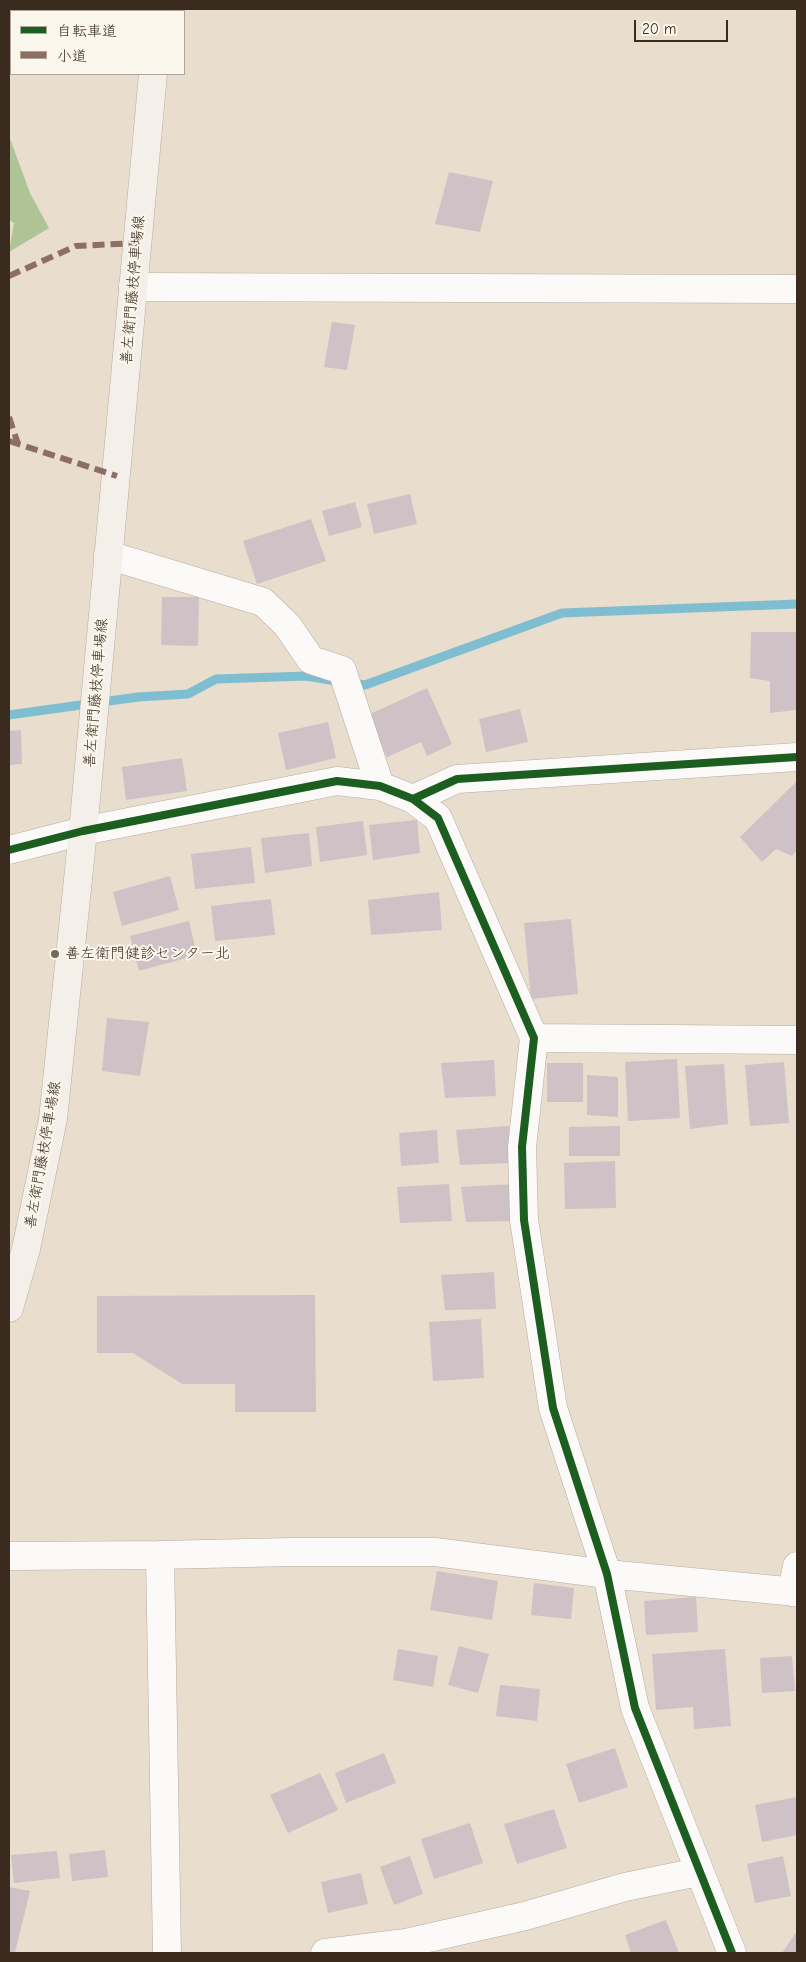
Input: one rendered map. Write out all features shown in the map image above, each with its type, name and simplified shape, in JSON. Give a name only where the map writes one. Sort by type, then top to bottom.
[{"type":"main road","name":"善左衛門藤枝停車場線","points":[[9,1308],[26,1249],[53,1119],[83,832],[153,75]]},
{"type":"street","points":[[133,287],[797,289]]},
{"type":"street","points":[[108,555],[263,602],[286,625],[311,660],[342,670],[380,786]]},
{"type":"street","points":[[413,799],[457,780],[797,757]]},
{"type":"street","points":[[9,850],[83,832],[337,781],[380,786],[413,799],[438,818],[534,1038],[522,1147],[524,1220],[553,1408],[606,1574],[635,1708],[698,1872],[732,1953]]},
{"type":"street","points":[[534,1038],[797,1040]]},
{"type":"street","points":[[9,1556],[435,1552],[606,1574],[795,1583]]},
{"type":"street","points":[[160,1555],[167,1953]]},
{"type":"street","points":[[325,1953],[406,1943],[525,1916],[625,1887],[698,1872]]},
{"type":"green space","points":[[9,136],[30,193],[49,228],[9,252],[14,223],[9,220]]},
{"type":"building","points":[[449,172],[493,181],[480,232],[435,224]]},
{"type":"building","points":[[332,322],[355,325],[347,370],[324,367]]},
{"type":"building","points":[[410,494],[417,524],[374,534],[367,504]]},
{"type":"building","points":[[355,502],[362,527],[329,536],[322,511]]},
{"type":"building","points":[[311,519],[326,561],[257,584],[243,541]]},
{"type":"building","points":[[162,597],[199,597],[198,646],[161,645]]},
{"type":"building","points":[[751,632],[797,632],[797,710],[770,713],[770,681],[750,678]]},
{"type":"building","points":[[427,688],[452,744],[427,756],[421,742],[387,757],[368,715]]},
{"type":"building","points":[[520,709],[528,742],[486,752],[479,719]]},
{"type":"building","points":[[328,722],[336,758],[286,770],[278,733]]},
{"type":"building","points":[[21,730],[22,764],[9,765],[9,731]]},
{"type":"building","points":[[182,758],[187,791],[126,800],[122,767]]},
{"type":"building","points":[[796,782],[797,850],[792,856],[776,849],[762,862],[740,837]]},
{"type":"building","points":[[417,820],[420,853],[373,860],[369,825]]},
{"type":"building","points":[[363,821],[367,855],[320,862],[316,827]]},
{"type":"building","points":[[309,833],[312,866],[265,873],[261,838]]},
{"type":"building","points":[[251,847],[255,883],[195,889],[191,854]]},
{"type":"building","points":[[170,876],[179,910],[122,926],[113,892]]},
{"type":"building","points":[[439,892],[442,930],[371,935],[368,900]]},
{"type":"building","points":[[271,899],[275,935],[215,941],[211,906]]},
{"type":"building","points":[[571,919],[578,994],[531,999],[524,923]]},
{"type":"building","points":[[189,921],[197,955],[139,971],[130,936]]},
{"type":"building","points":[[107,1018],[149,1022],[140,1076],[102,1071]]},
{"type":"building","points":[[677,1059],[680,1118],[628,1121],[625,1062]]},
{"type":"building","points":[[494,1060],[496,1096],[445,1098],[441,1063]]},
{"type":"building","points":[[784,1062],[789,1123],[750,1126],[745,1065]]},
{"type":"building","points":[[547,1063],[583,1063],[583,1102],[547,1102]]},
{"type":"building","points":[[724,1064],[728,1124],[690,1129],[685,1066]]},
{"type":"building","points":[[587,1075],[618,1077],[618,1117],[587,1115]]},
{"type":"building","points":[[509,1126],[511,1163],[460,1165],[456,1130]]},
{"type":"building","points":[[620,1126],[620,1156],[569,1156],[569,1127]]},
{"type":"building","points":[[437,1130],[439,1163],[401,1166],[399,1133]]},
{"type":"building","points":[[615,1161],[616,1208],[565,1209],[564,1163]]},
{"type":"building","points":[[449,1184],[452,1221],[400,1223],[397,1187]]},
{"type":"building","points":[[515,1184],[517,1221],[466,1222],[461,1187]]},
{"type":"building","points":[[494,1272],[496,1309],[445,1310],[441,1275]]},
{"type":"building","points":[[315,1295],[316,1412],[235,1412],[235,1384],[182,1384],[133,1353],[97,1353],[97,1296]]},
{"type":"building","points":[[481,1319],[484,1378],[433,1381],[429,1322]]},
{"type":"building","points":[[437,1571],[498,1581],[492,1620],[430,1610]]},
{"type":"building","points":[[534,1583],[574,1588],[571,1619],[531,1615]]},
{"type":"building","points":[[696,1597],[698,1632],[646,1635],[644,1601]]},
{"type":"building","points":[[459,1646],[489,1654],[478,1693],[448,1685]]},
{"type":"building","points":[[398,1649],[438,1656],[433,1687],[393,1680]]},
{"type":"building","points":[[725,1649],[731,1726],[694,1729],[693,1707],[656,1710],[652,1654]]},
{"type":"building","points":[[792,1656],[795,1691],[762,1693],[760,1658]]},
{"type":"building","points":[[500,1685],[540,1689],[537,1721],[496,1716]]},
{"type":"building","points":[[615,1748],[628,1787],[579,1803],[566,1764]]},
{"type":"building","points":[[384,1753],[396,1783],[346,1803],[335,1773]]},
{"type":"building","points":[[320,1773],[338,1810],[288,1833],[270,1795]]},
{"type":"building","points":[[797,1797],[797,1835],[762,1842],[755,1805]]},
{"type":"building","points":[[554,1809],[567,1848],[517,1864],[504,1824]]},
{"type":"building","points":[[470,1823],[483,1863],[434,1879],[421,1839]]},
{"type":"building","points":[[105,1850],[108,1877],[72,1881],[69,1854]]},
{"type":"building","points":[[57,1851],[60,1878],[14,1883],[11,1855]]},
{"type":"building","points":[[410,1856],[423,1894],[394,1905],[380,1867]]},
{"type":"building","points":[[783,1856],[791,1896],[755,1903],[747,1864]]},
{"type":"building","points":[[361,1873],[368,1904],[328,1913],[321,1882]]},
{"type":"building","points":[[9,1887],[30,1891],[15,1953],[9,1952]]},
{"type":"building","points":[[666,1920],[679,1953],[631,1953],[625,1935]]},
{"type":"building","points":[[797,1931],[797,1953],[782,1953]]},
{"type":"waterway","points":[[351,683],[365,685],[562,613],[797,604]]},
{"type":"waterway","points":[[9,715],[138,697],[188,694],[216,679],[306,676],[336,681]]},
{"type":"marked path","points":[[9,276],[76,246],[137,243]]},
{"type":"marked path","points":[[9,417],[18,444]]},
{"type":"marked path","points":[[9,441],[117,476]]},
{"type":"cycle path","points":[[9,850],[83,831],[337,781],[380,786],[413,799],[457,779],[797,757]]},
{"type":"cycle path","points":[[413,799],[438,818],[534,1038],[522,1147],[524,1220],[553,1408],[607,1574],[635,1708],[732,1953]]},
{"type":"place","name":"善左衛門健診センター北","points":[[55,954]]}]
